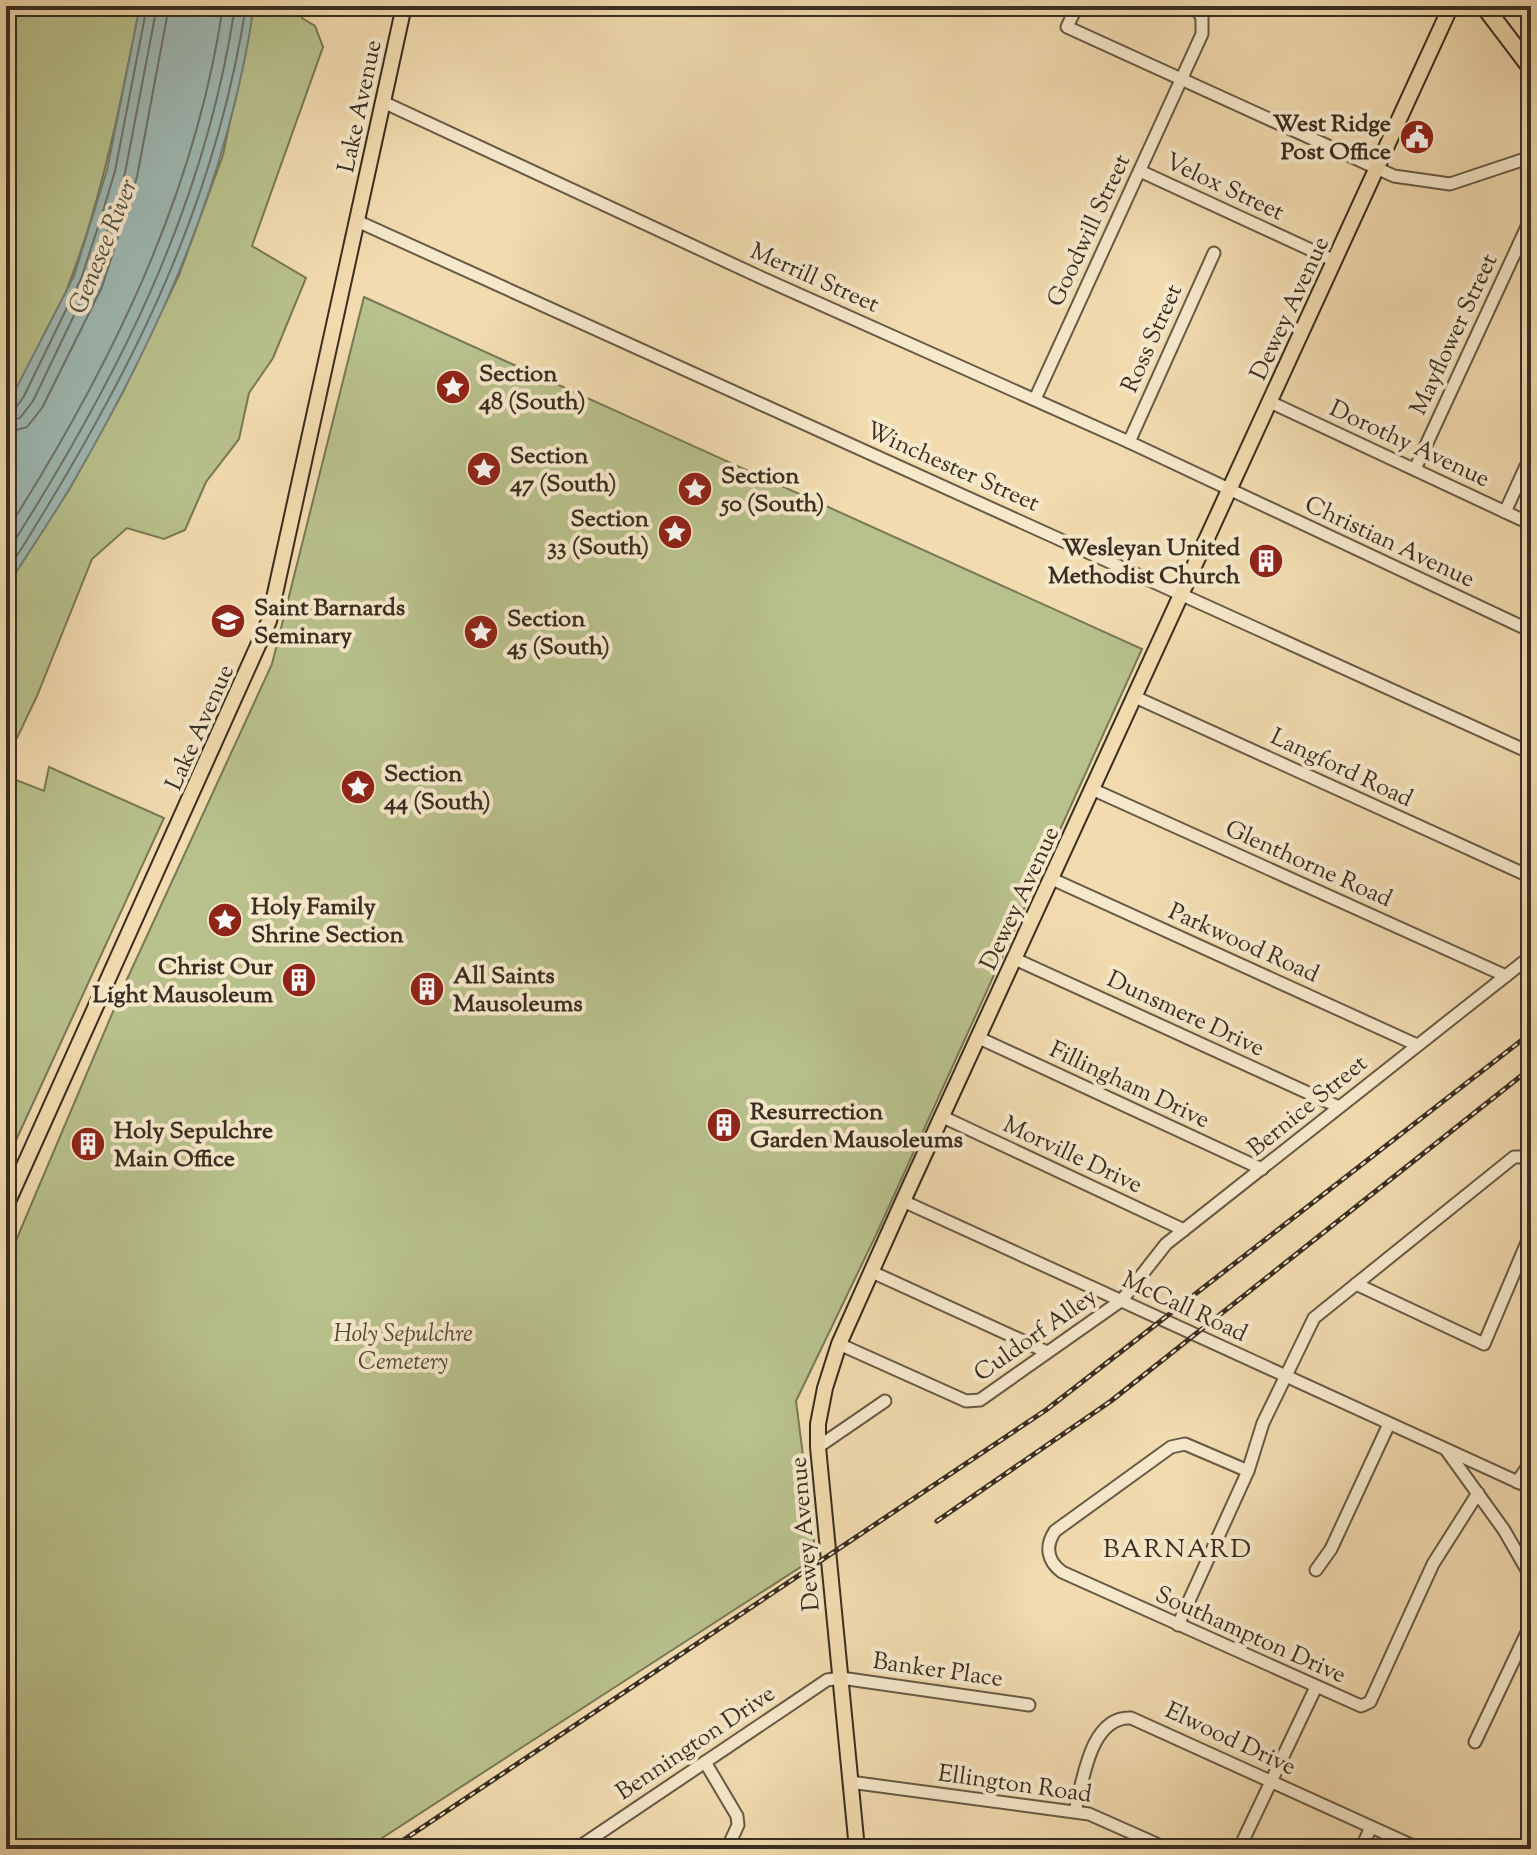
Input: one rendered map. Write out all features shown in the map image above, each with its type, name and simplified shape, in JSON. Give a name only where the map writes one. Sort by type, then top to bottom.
[{"type":"highway","points":[[1484,6],[1531,68]]},
{"type":"main road","name":"Lake Avenue","points":[[6,1206],[269,621],[404,6]]},
{"type":"main road","name":"Dewey Avenue","points":[[857,1849],[818,1447],[825,1388],[839,1344],[1451,6]]},
{"type":"street","points":[[1077,6],[1067,27],[1394,176],[1450,184],[1531,159]]},
{"type":"street","name":"Goodwill Street","points":[[1035,399],[1202,34],[1202,18],[1195,6]]},
{"type":"street","name":"Merrill Street","points":[[383,102],[1230,490]]},
{"type":"street","name":"Velox Street","points":[[1140,171],[1335,261]]},
{"type":"street","name":"Mayflower Street","points":[[1415,469],[1531,218]]},
{"type":"street","name":"Winchester Street","points":[[357,221],[1531,753]]},
{"type":"street","name":"Ross Street","points":[[1129,442],[1214,253]]},
{"type":"street","name":"Dorothy Avenue","points":[[1270,402],[1531,524]]},
{"type":"street","points":[[1505,512],[1531,455]]},
{"type":"street","name":"Christian Avenue","points":[[1230,490],[1531,631]]},
{"type":"street","name":"Langford Road","points":[[1135,697],[1531,877]]},
{"type":"street","name":"Glenthorne Road","points":[[1094,790],[1506,976]]},
{"type":"street","name":"Parkwood Road","points":[[1052,879],[1417,1045]]},
{"type":"street","name":"Bernice Street","points":[[1122,1300],[1148,1262],[1184,1230],[1531,956]]},
{"type":"street","name":"Dunsmere Drive","points":[[1015,959],[1339,1107]]},
{"type":"street","name":"Fillingham Drive","points":[[979,1038],[1262,1169]]},
{"type":"street","name":"Morville Drive","points":[[943,1117],[1184,1230]]},
{"type":"street","points":[[1178,1625],[1248,1471],[1263,1423],[1314,1318],[1525,1156]]},
{"type":"street","name":"McCall Road","points":[[903,1201],[1531,1488]]},
{"type":"street","points":[[1356,1284],[1484,1344],[1531,1233]]},
{"type":"street","points":[[872,1272],[1047,1352]]},
{"type":"street","name":"Culdorf Alley","points":[[839,1344],[973,1403],[1122,1300]]},
{"type":"street","points":[[818,1447],[885,1401]]},
{"type":"street","points":[[1316,1570],[1331,1549],[1389,1424]]},
{"type":"street","name":"Southampton Drive","points":[[1248,1471],[1196,1448],[1176,1445],[1059,1527],[1050,1539],[1050,1559],[1062,1572],[1356,1705],[1370,1702],[1433,1564],[1478,1493]]},
{"type":"street","name":"McCall Road","points":[[1447,1451],[1478,1493],[1531,1577]]},
{"type":"street","points":[[1517,1482],[1531,1462]]},
{"type":"street","points":[[1478,1464],[1474,1477],[1478,1493]]},
{"type":"street","points":[[1475,1742],[1531,1624]]},
{"type":"street","name":"Banker Place","points":[[841,1678],[1029,1705]]},
{"type":"street","name":"Bennington Drive","points":[[576,1849],[823,1683],[841,1678]]},
{"type":"street","points":[[1239,1849],[1316,1687]]},
{"type":"street","name":"Elwood Drive","points":[[1075,1811],[1097,1739],[1106,1725],[1118,1718],[1143,1721],[1420,1849]]},
{"type":"street","points":[[705,1762],[737,1816],[738,1825],[727,1849]]},
{"type":"street","name":"Ellington Road","points":[[850,1782],[1075,1811],[1098,1817],[1168,1849]]},
{"type":"street","points":[[1361,1849],[1371,1827]]},
{"type":"green space","points":[[6,6],[140,6],[106,163],[76,265],[34,362],[6,408]]},
{"type":"green space","points":[[254,6],[304,6],[302,18],[315,26],[323,47],[252,246],[306,278],[273,358],[249,393],[239,439],[206,482],[185,530],[164,539],[127,528],[92,559],[37,696],[17,738],[6,751],[6,588],[70,488],[123,392],[179,275],[223,155]]},
{"type":"green space","name":"Holy Sepulchre Cemetery","points":[[364,297],[1142,649],[876,1235],[796,1401],[816,1557],[365,1849],[6,1849],[6,1264],[123,988],[272,664]]},
{"type":"green space","points":[[49,767],[164,818],[6,1162],[6,776],[44,791]]},
{"type":"water","name":"Genesee River","points":[[140,6],[254,6],[227,133],[186,254],[161,313],[71,486],[6,588],[6,408],[74,276],[107,170]]},
{"type":"railway","points":[[390,1849],[1046,1410],[1531,1033]]},
{"type":"railway","points":[[937,1521],[1111,1401],[1531,1068]]},
{"type":"place","name":"West Ridge Post Office","points":[[1417,137]]},
{"type":"place","name":"Section 48 (South)","points":[[453,387]]},
{"type":"place","name":"Section 47 (South)","points":[[484,469]]},
{"type":"place","name":"Section 50 (South)","points":[[695,489]]},
{"type":"place","name":"Section 33 (South)","points":[[675,532]]},
{"type":"place","name":"Wesleyan United Methodist Church","points":[[1266,561]]},
{"type":"place","name":"Saint Barnards Seminary","points":[[228,621]]},
{"type":"place","name":"Section 45 (South)","points":[[481,632]]},
{"type":"place","name":"Section 44 (South)","points":[[358,787]]},
{"type":"place","name":"Holy Family Shrine Section","points":[[225,920]]},
{"type":"place","name":"Christ Our Light Mausoleum","points":[[299,980]]},
{"type":"place","name":"All Saints Mausoleums","points":[[427,989]]},
{"type":"place","name":"Resurrection Garden Mausoleums","points":[[724,1125]]},
{"type":"place","name":"Holy Sepulchre Main Office","points":[[88,1144]]},
{"type":"district","name":"BARNARD","points":[[1178,1548]]}]
